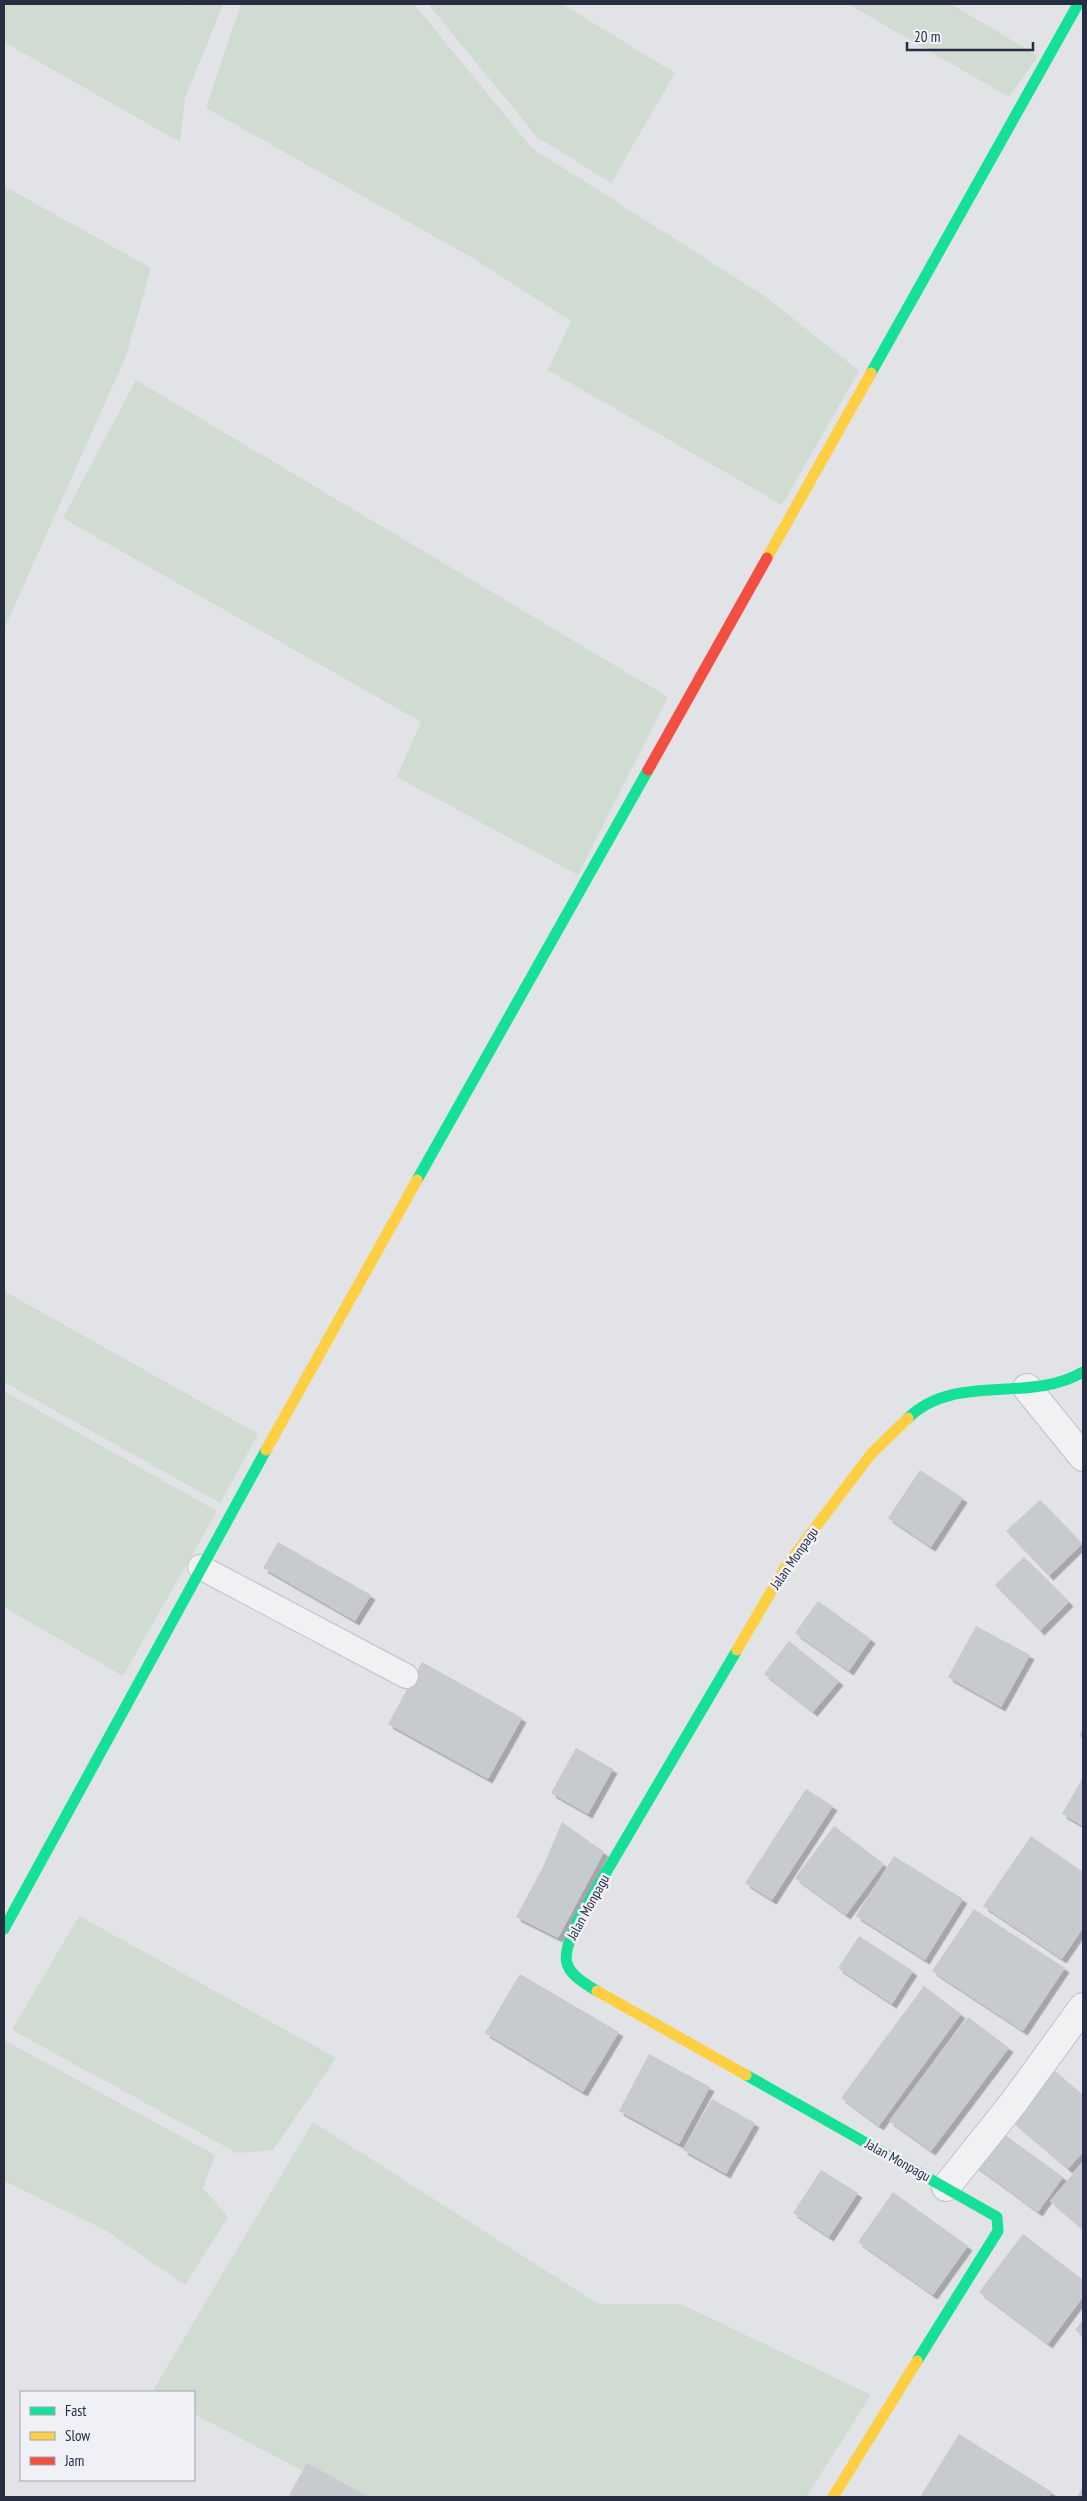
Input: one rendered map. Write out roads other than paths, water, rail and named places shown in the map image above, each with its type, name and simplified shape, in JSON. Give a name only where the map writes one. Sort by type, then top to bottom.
[{"type":"street","points":[[4,1929],[200,1567],[1078,4]]},
{"type":"street","name":"Jalan Monpagu","points":[[833,2497],[998,2232],[997,2216],[578,1980],[567,1968],[566,1948],[578,1920],[786,1566],[871,1454],[912,1414],[934,1399],[965,1391],[1027,1388],[1070,1379],[1083,1372]]},
{"type":"street","points":[[1027,1388],[1083,1457]]},
{"type":"street","points":[[946,2187],[1014,2102],[1083,2006]]},
{"type":"lane","points":[[200,1567],[406,1676]]}]
